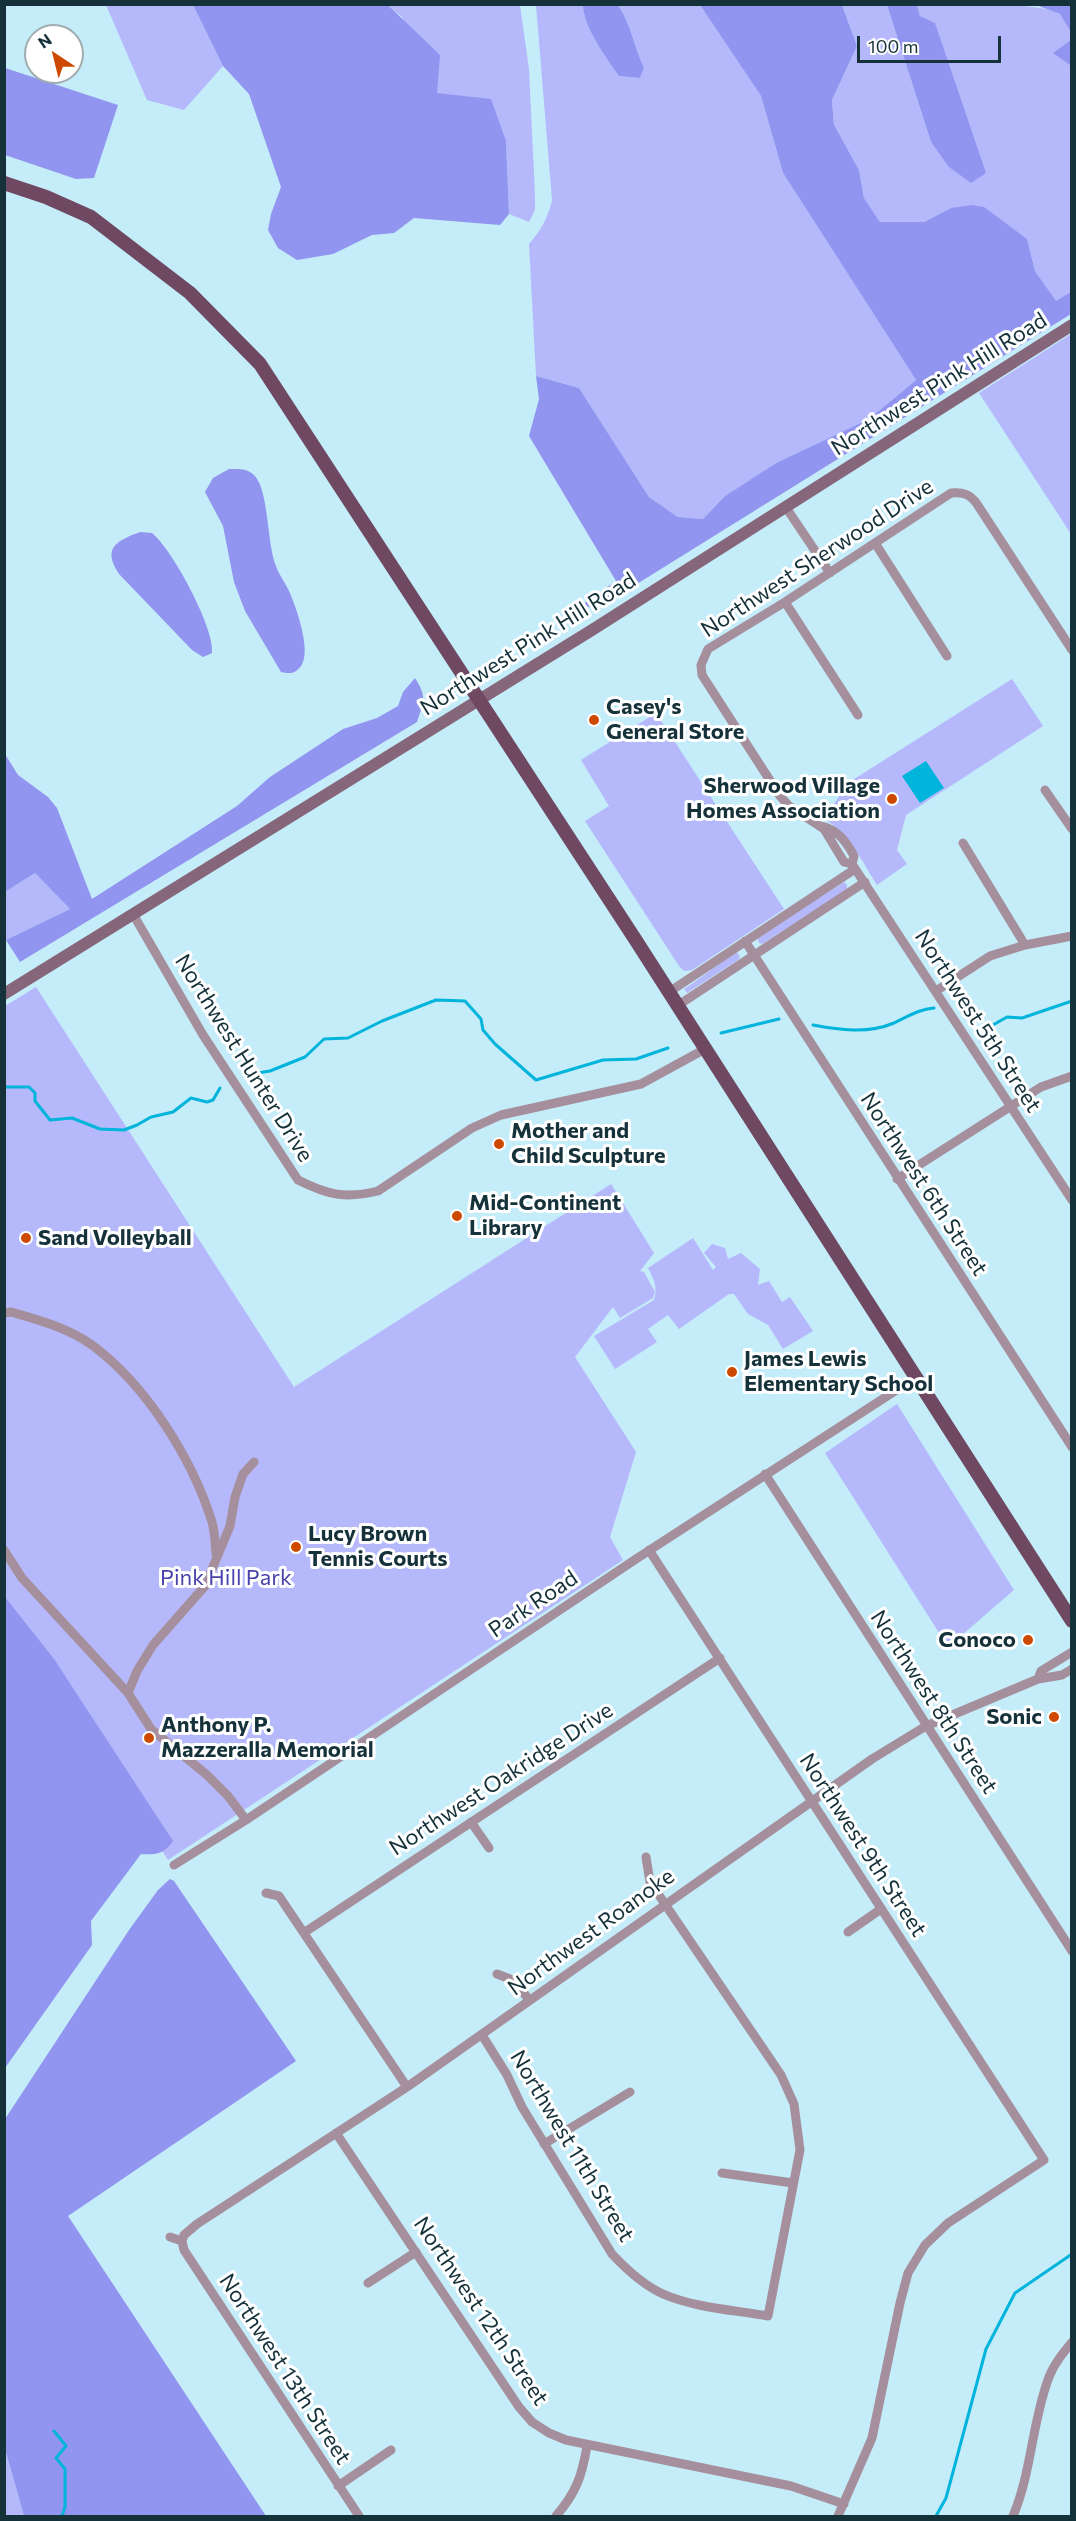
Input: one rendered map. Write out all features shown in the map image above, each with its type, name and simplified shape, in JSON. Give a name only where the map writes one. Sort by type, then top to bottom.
[{"type":"main road","points":[[4,183],[46,197],[90,217],[190,293],[260,364],[669,992],[1071,1622]]},
{"type":"main road","name":"Northwest Pink Hill Road","points":[[4,994],[592,630],[1071,325]]},
{"type":"street","name":"Northwest Sherwood Drive","points":[[701,665],[708,649],[785,602],[951,493],[962,492],[972,497],[977,504],[1071,650]]},
{"type":"street","points":[[784,506],[830,573]]},
{"type":"street","points":[[875,543],[947,656]]},
{"type":"street","points":[[785,602],[858,714]]},
{"type":"street","name":"Northwest 5th Street","points":[[701,665],[702,675],[780,796],[789,806],[820,826],[830,828],[843,838],[854,856],[854,866],[1071,1200]]},
{"type":"street","points":[[1045,790],[1071,830]]},
{"type":"street","points":[[963,843],[1025,945]]},
{"type":"street","points":[[669,992],[854,866]]},
{"type":"street","points":[[677,1006],[865,882]]},
{"type":"street","name":"Northwest Hunter Drive","points":[[133,914],[203,1035],[298,1180],[318,1190],[339,1196],[378,1191],[472,1128],[501,1115],[641,1084],[705,1049]]},
{"type":"street","points":[[936,991],[990,956],[1025,945],[1071,936]]},
{"type":"street","name":"Northwest 6th Street","points":[[745,941],[1071,1447]]},
{"type":"street","points":[[897,1179],[1041,1087],[1071,1076]]},
{"type":"street","points":[[4,1313],[11,1312],[53,1325],[91,1344],[126,1373],[159,1417],[190,1470],[213,1524],[216,1554]]},
{"type":"street","name":"Park Road","points":[[174,1864],[246,1820],[649,1550],[915,1378]]},
{"type":"street","points":[[128,1693],[137,1671],[153,1645],[205,1586],[216,1554],[230,1526],[235,1497],[243,1474],[254,1462]]},
{"type":"street","name":"Northwest 8th Street","points":[[765,1474],[1071,1951]]},
{"type":"street","points":[[4,1550],[22,1578],[128,1693],[151,1729],[207,1775],[228,1796],[246,1820]]},
{"type":"street","name":"Northwest 9th Street","points":[[649,1550],[1044,2160],[948,2223],[925,2245],[908,2273],[872,2438],[844,2504]]},
{"type":"street","name":"Northwest Roanoke","points":[[1038,1679],[1041,1671],[1071,1652]]},
{"type":"street","name":"Northwest Oakridge Drive","points":[[305,1932],[720,1658]]},
{"type":"street","name":"Northwest Roanoke","points":[[182,2241],[184,2235],[197,2224],[407,2087],[872,1759],[926,1726],[1038,1679],[1062,1674],[1071,1669]]},
{"type":"street","points":[[471,1822],[489,1848]]},
{"type":"street","points":[[646,1857],[650,1882],[789,2089],[795,2104],[800,2150],[793,2183],[722,2173]]},
{"type":"street","points":[[266,1893],[279,1896],[407,2087]]},
{"type":"street","points":[[848,1932],[881,1910]]},
{"type":"street","points":[[497,1974],[515,1981],[529,2000]]},
{"type":"street","name":"Northwest 11th Street","points":[[482,2035],[507,2075],[522,2107],[612,2254],[638,2278],[663,2294],[682,2300],[768,2316],[793,2183]]},
{"type":"street","points":[[544,2144],[630,2092]]},
{"type":"street","name":"Northwest 12th Street","points":[[336,2133],[519,2408],[532,2422],[549,2433],[587,2446],[791,2486],[844,2504]]},
{"type":"street","points":[[170,2236],[182,2241]]},
{"type":"street","name":"Northwest 13th Street","points":[[182,2241],[184,2250],[358,2517]]},
{"type":"street","points":[[368,2283],[416,2252]]},
{"type":"street","points":[[1013,2517],[1027,2477],[1047,2384],[1059,2358],[1071,2342]]},
{"type":"street","points":[[556,2517],[572,2499],[583,2470],[587,2446]]},
{"type":"street","points":[[338,2486],[390,2450]]},
{"type":"street","points":[[838,2517],[844,2504]]},
{"type":"green space","points":[[106,5],[193,5],[223,66],[184,110],[147,100]]},
{"type":"green space","points":[[388,5],[520,5],[529,69],[535,195],[535,210],[529,222],[509,214],[506,141],[437,93],[402,17]]},
{"type":"green space","points":[[536,5],[583,5],[591,32],[619,76],[640,78],[644,68],[618,5],[700,5],[761,96],[783,173],[916,380],[869,419],[776,463],[725,496],[703,519],[678,517],[649,497],[579,388],[536,376],[529,244],[544,223],[552,200]]},
{"type":"green space","points":[[842,5],[887,5],[931,142],[985,173],[935,24],[920,16],[917,5],[1015,5],[1051,10],[1063,17],[1070,30],[1071,40],[1054,53],[1071,66],[1071,292],[1056,302],[1035,271],[1027,239],[951,208],[924,222],[880,222],[864,198],[859,170],[834,126],[832,100],[857,46]]},
{"type":"green space","points":[[1071,334],[1071,534],[979,393]]},
{"type":"green space","points":[[1012,679],[1043,726],[906,815],[897,850],[907,864],[877,885],[848,840],[824,819],[848,783]]},
{"type":"green space","points":[[656,713],[784,909],[692,970],[684,971],[585,821],[609,806],[581,760]]},
{"type":"green space","points":[[35,873],[70,909],[6,940],[5,892]]},
{"type":"green space","points":[[844,882],[847,890],[762,944],[759,943],[757,937]]},
{"type":"green space","points":[[737,952],[740,957],[738,960],[687,993],[684,989]]},
{"type":"green space","name":"Pink Hill Park","points":[[36,987],[294,1387],[611,1184],[654,1253],[640,1271],[644,1272],[655,1292],[653,1298],[620,1318],[613,1307],[575,1357],[636,1452],[610,1537],[623,1560],[168,1860],[5,1609],[5,1006]]},
{"type":"green space","points":[[693,1238],[713,1270],[716,1267],[704,1253],[712,1244],[725,1248],[728,1259],[741,1253],[760,1269],[758,1285],[769,1281],[782,1302],[790,1297],[813,1331],[783,1349],[768,1325],[748,1314],[734,1294],[729,1294],[679,1329],[668,1315],[648,1329],[657,1342],[615,1369],[594,1336],[654,1300],[655,1284],[648,1268]]},
{"type":"green space","points":[[897,1404],[1014,1590],[948,1647],[825,1453]]},
{"type":"green space","points":[[5,2449],[24,2516],[5,2516]]},
{"type":"shaded area","points":[[193,5],[388,5],[440,55],[437,93],[491,99],[506,141],[509,214],[500,225],[414,218],[394,233],[372,235],[333,254],[297,260],[278,248],[268,230],[281,187],[249,94],[223,66]]},
{"type":"shaded area","points":[[583,5],[618,5],[644,68],[640,78],[619,76],[591,32]]},
{"type":"shaded area","points":[[700,5],[842,5],[857,46],[832,100],[834,125],[859,170],[864,198],[880,222],[924,222],[951,208],[972,205],[984,207],[1027,239],[1035,271],[1056,301],[1071,292],[1071,314],[595,610],[583,604],[616,581],[529,436],[539,399],[536,376],[579,388],[649,497],[678,517],[703,519],[725,496],[776,463],[869,419],[916,380],[783,173],[761,96]]},
{"type":"shaded area","points":[[887,5],[917,5],[920,16],[935,23],[986,173],[971,183],[949,167],[931,142]]},
{"type":"shaded area","points":[[1036,5],[1071,5],[1071,32],[1060,14]]},
{"type":"shaded area","points":[[1071,40],[1071,66],[1053,53]]},
{"type":"shaded area","points":[[5,68],[24,74],[24,84],[54,84],[118,105],[94,178],[76,179],[5,155]]},
{"type":"shaded area","points":[[229,469],[252,473],[260,484],[273,557],[295,607],[304,640],[304,659],[299,669],[292,673],[281,672],[245,611],[234,582],[223,526],[205,492],[213,478]]},
{"type":"shaded area","points":[[140,532],[152,533],[181,571],[207,626],[212,653],[203,657],[192,650],[119,574],[112,558],[114,547],[118,542]]},
{"type":"shaded area","points":[[415,678],[423,695],[417,722],[20,962],[6,940],[70,909],[35,873],[5,892],[5,754],[18,775],[48,797],[57,808],[92,899],[237,806],[270,777],[343,729],[377,718],[398,706],[403,692]]},
{"type":"shaded area","points":[[926,761],[944,788],[920,803],[902,776]]},
{"type":"shaded area","points":[[5,1597],[54,1659],[173,1841],[159,1853],[141,1854],[91,1921],[92,1945],[5,2068]]},
{"type":"shaded area","points":[[170,1879],[174,1881],[296,2061],[68,2216],[266,2516],[24,2516],[5,2449],[5,2119],[129,1930],[158,1890]]},
{"type":"waterway","points":[[252,1074],[270,1071],[305,1057],[324,1039],[348,1038],[382,1021],[436,1000],[465,1001],[481,1019],[483,1030],[495,1044],[536,1080],[603,1060],[636,1059],[668,1048]]},
{"type":"waterway","points":[[984,1030],[1007,1017],[1022,1018],[1072,1001]]},
{"type":"waterway","points":[[813,1025],[843,1029],[874,1029],[934,1008]]},
{"type":"waterway","points":[[721,1033],[779,1019]]},
{"type":"waterway","points":[[4,1087],[29,1087],[35,1093],[35,1101],[50,1120],[72,1118],[100,1129],[124,1130],[151,1117],[173,1112],[191,1098],[207,1102],[213,1100],[220,1088]]},
{"type":"waterway","points":[[936,2516],[946,2498],[986,2349],[1015,2293],[1072,2254]]},
{"type":"waterway","points":[[54,2431],[66,2446],[56,2458],[65,2469],[65,2507],[62,2516]]},
{"type":"place","name":"Casey's General Store","points":[[594,720]]},
{"type":"place","name":"Sherwood Village Homes Association","points":[[892,799]]},
{"type":"place","name":"Mother and Child Sculpture","points":[[499,1144]]},
{"type":"place","name":"Mid-Continent Library","points":[[457,1216]]},
{"type":"place","name":"Sand Volleyball","points":[[26,1238]]},
{"type":"place","name":"James Lewis Elementary School","points":[[732,1372]]},
{"type":"place","name":"Lucy Brown Tennis Courts","points":[[296,1547]]},
{"type":"place","name":"Conoco","points":[[1028,1640]]},
{"type":"place","name":"Sonic","points":[[1054,1717]]},
{"type":"place","name":"Anthony P. Mazzeralla Memorial","points":[[149,1738]]}]
